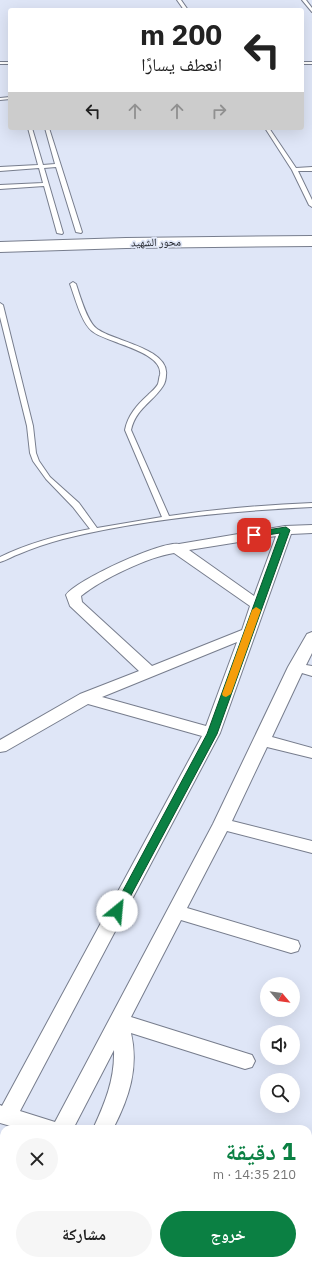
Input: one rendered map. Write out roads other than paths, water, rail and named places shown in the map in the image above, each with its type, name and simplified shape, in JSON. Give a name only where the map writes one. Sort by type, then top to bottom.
[{"type":"main road","name":"محور الشهيد","points":[[0,235],[79,232],[312,230]]},
{"type":"main road","name":"محور الشهيد","points":[[0,247],[126,243],[312,241]]},
{"type":"street","points":[[149,672],[75,603],[73,595],[82,587],[137,559],[175,547],[286,530],[312,529]]},
{"type":"street","points":[[38,1125],[4,1115],[212,734],[286,530]]},
{"type":"street","points":[[175,547],[258,605]]},
{"type":"street","points":[[0,747],[86,698],[249,632]]},
{"type":"street","points":[[64,1125],[222,824],[262,740],[304,669],[312,638]]},
{"type":"street","points":[[86,698],[212,734]]},
{"type":"street","points":[[0,759],[16,737]]},
{"type":"street","points":[[262,740],[312,753]]},
{"type":"street","points":[[222,824],[312,848]]},
{"type":"street","points":[[175,911],[291,946]]},
{"type":"street","points":[[118,1021],[245,1061]]},
{"type":"street","points":[[105,1125],[121,1091],[125,1067],[124,1044],[118,1021]]},
{"type":"lane","points":[[304,0],[312,11]]},
{"type":"lane","points":[[31,130],[60,233]]},
{"type":"lane","points":[[49,130],[79,232]]},
{"type":"lane","points":[[268,130],[295,170],[312,205]]},
{"type":"lane","points":[[0,169],[58,165]]},
{"type":"lane","points":[[295,170],[312,169]]},
{"type":"lane","points":[[0,187],[47,184]]},
{"type":"lane","points":[[73,284],[94,330],[102,335],[141,349],[156,359],[163,368],[163,379],[161,385],[134,414],[128,425],[128,430],[166,518]]},
{"type":"lane","points":[[0,305],[36,461],[48,478],[76,505],[95,530]]},
{"type":"lane","points":[[0,560],[38,544],[95,530],[166,518],[244,508],[312,505]]}]
